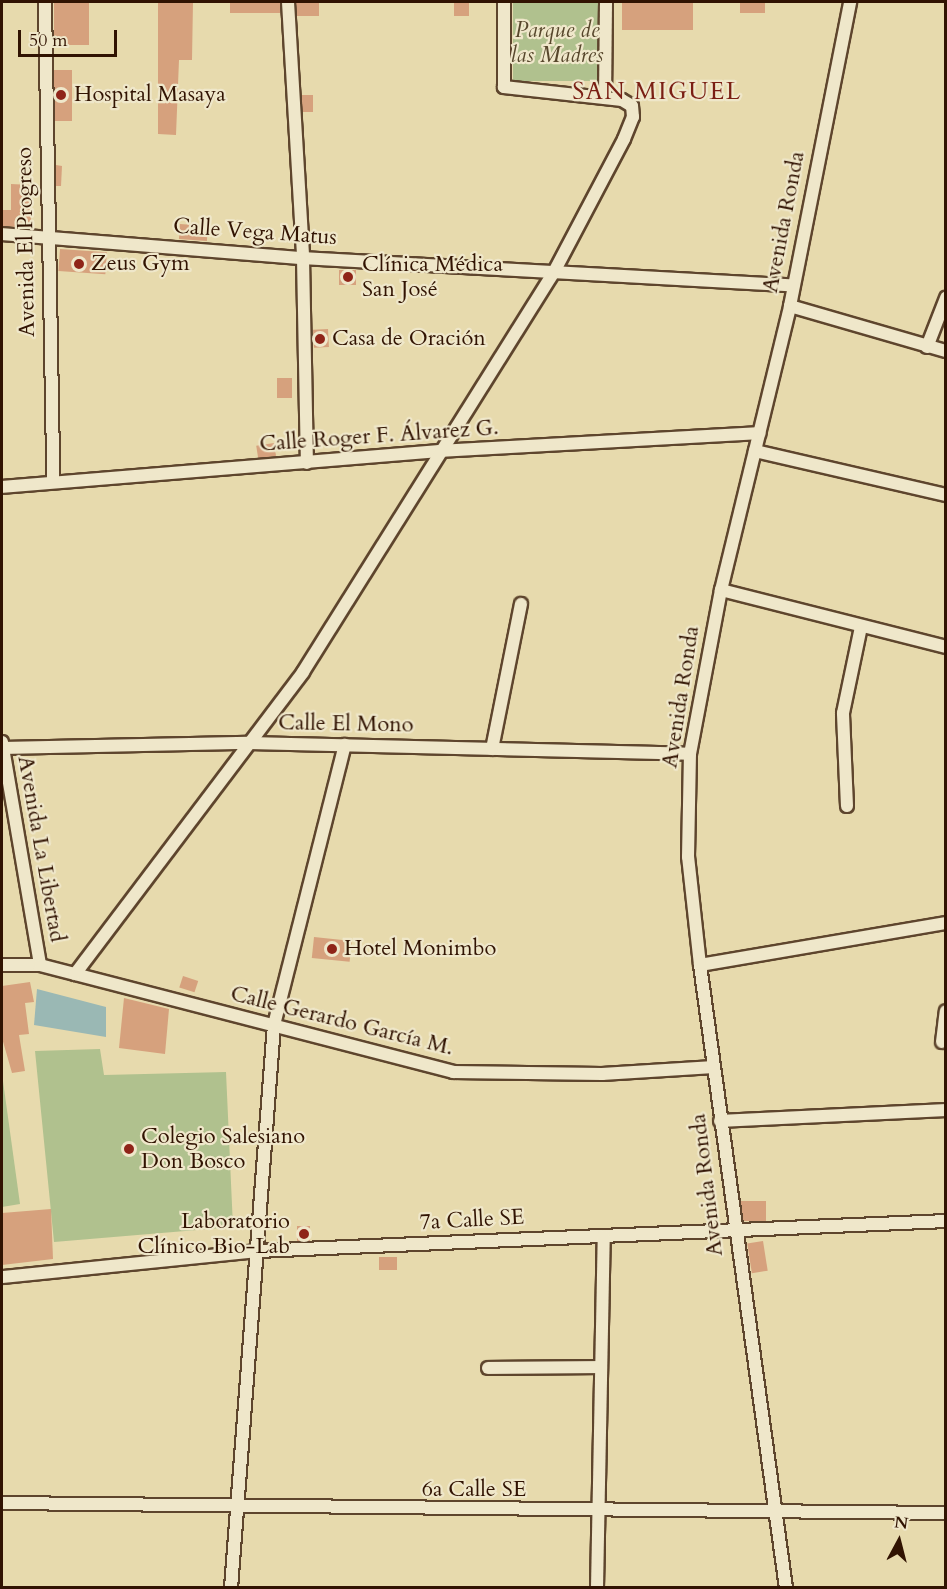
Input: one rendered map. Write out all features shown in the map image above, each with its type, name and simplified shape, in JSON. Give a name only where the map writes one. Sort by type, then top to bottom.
[{"type":"street","name":"Avenida El Progreso","points":[[45,2],[46,236],[53,482]]},
{"type":"street","points":[[288,2],[303,258],[307,463]]},
{"type":"street","points":[[75,974],[303,672],[554,272],[633,117],[632,106],[605,98],[504,87],[504,2]]},
{"type":"street","points":[[605,98],[606,2]]},
{"type":"street","name":"Avenida Ronda","points":[[786,1587],[772,1508],[733,1230],[700,965],[688,857],[690,754],[721,590],[790,306],[792,285],[850,2]]},
{"type":"street","name":"Calle Vega Matus","points":[[2,234],[303,258],[792,285]]},
{"type":"street","points":[[927,347],[945,298]]},
{"type":"street","points":[[790,306],[945,351]]},
{"type":"street","name":"Calle Roger F. Álvarez G.","points":[[2,488],[440,451],[759,433]]},
{"type":"street","points":[[755,451],[945,495]]},
{"type":"street","points":[[721,590],[945,647]]},
{"type":"street","points":[[492,749],[521,604]]},
{"type":"street","points":[[848,806],[843,712],[861,627]]},
{"type":"street","name":"Calle El Mono","points":[[2,746],[249,743],[690,754]]},
{"type":"street","points":[[231,1587],[234,1508],[274,1025],[345,745]]},
{"type":"street","name":"Avenida La Libertad","points":[[2,746],[40,965]]},
{"type":"street","points":[[700,965],[945,923]]},
{"type":"street","name":"Calle Gerardo García M.","points":[[2,965],[40,965],[453,1072],[602,1074],[714,1067]]},
{"type":"street","points":[[942,1042],[945,1011]]},
{"type":"street","points":[[720,1121],[945,1110]]},
{"type":"street","name":"7a Calle SE","points":[[2,1277],[257,1251],[945,1221]]},
{"type":"street","points":[[597,1587],[603,1236]]},
{"type":"street","points":[[488,1368],[599,1367]]},
{"type":"street","name":"6a Calle SE","points":[[2,1503],[234,1508],[600,1511],[772,1508],[945,1513]]},
{"type":"green space","name":"Parque de las Madres","points":[[513,2],[600,2],[600,81],[513,81]]},
{"type":"green space","points":[[100,1049],[104,1075],[226,1072],[233,1227],[54,1242],[35,1051]]},
{"type":"green space","points":[[2,1074],[20,1204],[2,1207]]},
{"type":"water","points":[[37,989],[106,1007],[106,1037],[34,1025]]},
{"type":"building","points":[[54,2],[89,2],[89,45],[54,45]]},
{"type":"building","points":[[158,2],[193,2],[192,60],[179,60],[176,135],[158,134]]},
{"type":"building","points":[[230,2],[280,2],[280,13],[230,13]]},
{"type":"building","points":[[296,2],[319,2],[319,16],[296,16]]},
{"type":"building","points":[[454,2],[469,2],[469,16],[454,16]]},
{"type":"building","points":[[622,2],[693,2],[693,30],[622,30]]},
{"type":"building","points":[[740,2],[765,2],[765,13],[740,13]]},
{"type":"building","name":"Hospital Masaya","points":[[54,70],[72,70],[72,121],[54,121]]},
{"type":"building","points":[[302,95],[313,95],[313,112],[302,112]]},
{"type":"building","points":[[56,165],[62,166],[61,186],[56,186]]},
{"type":"building","points":[[11,184],[31,185],[31,228],[2,226],[2,210],[11,210]]},
{"type":"building","points":[[180,224],[208,226],[207,241],[179,239]]},
{"type":"building","name":"Zeus Gym","points":[[60,249],[107,252],[105,274],[58,271]]},
{"type":"building","name":"Clínica Médica San José","points":[[339,270],[356,270],[356,285],[339,285]]},
{"type":"building","name":"Casa de Oración","points":[[328,329],[329,347],[314,348],[313,330]]},
{"type":"building","points":[[277,378],[292,378],[292,398],[277,398]]},
{"type":"building","points":[[274,443],[276,456],[258,459],[256,446]]},
{"type":"building","name":"Hotel Monimbo","points":[[314,937],[352,941],[350,962],[312,958]]},
{"type":"building","points":[[183,976],[198,981],[195,992],[179,987]]},
{"type":"building","points":[[30,982],[34,1002],[25,1003],[29,1034],[19,1035],[25,1071],[12,1073],[2,1038],[2,986]]},
{"type":"building","points":[[124,998],[169,1009],[165,1054],[119,1048]]},
{"type":"building","points":[[741,1201],[766,1201],[766,1221],[741,1221]]},
{"type":"building","points":[[51,1209],[53,1259],[2,1265],[2,1213]]},
{"type":"building","name":"Laboratorio Clínico Bio-Lab","points":[[297,1226],[310,1226],[310,1241],[297,1241]]},
{"type":"building","points":[[763,1241],[768,1271],[752,1273],[747,1244]]},
{"type":"building","points":[[379,1257],[397,1257],[397,1270],[379,1270]]},
{"type":"place","name":"Hospital Masaya","points":[[61,95]]},
{"type":"place","name":"Zeus Gym","points":[[79,264]]},
{"type":"place","name":"Clínica Médica San José","points":[[348,277]]},
{"type":"place","name":"Casa de Oración","points":[[320,339]]},
{"type":"place","name":"Hotel Monimbo","points":[[332,949]]},
{"type":"place","name":"Colegio Salesiano Don Bosco","points":[[129,1149]]},
{"type":"place","name":"Laboratorio Clínico Bio-Lab","points":[[304,1234]]},
{"type":"district","name":"SAN MIGUEL","points":[[657,92]]}]
